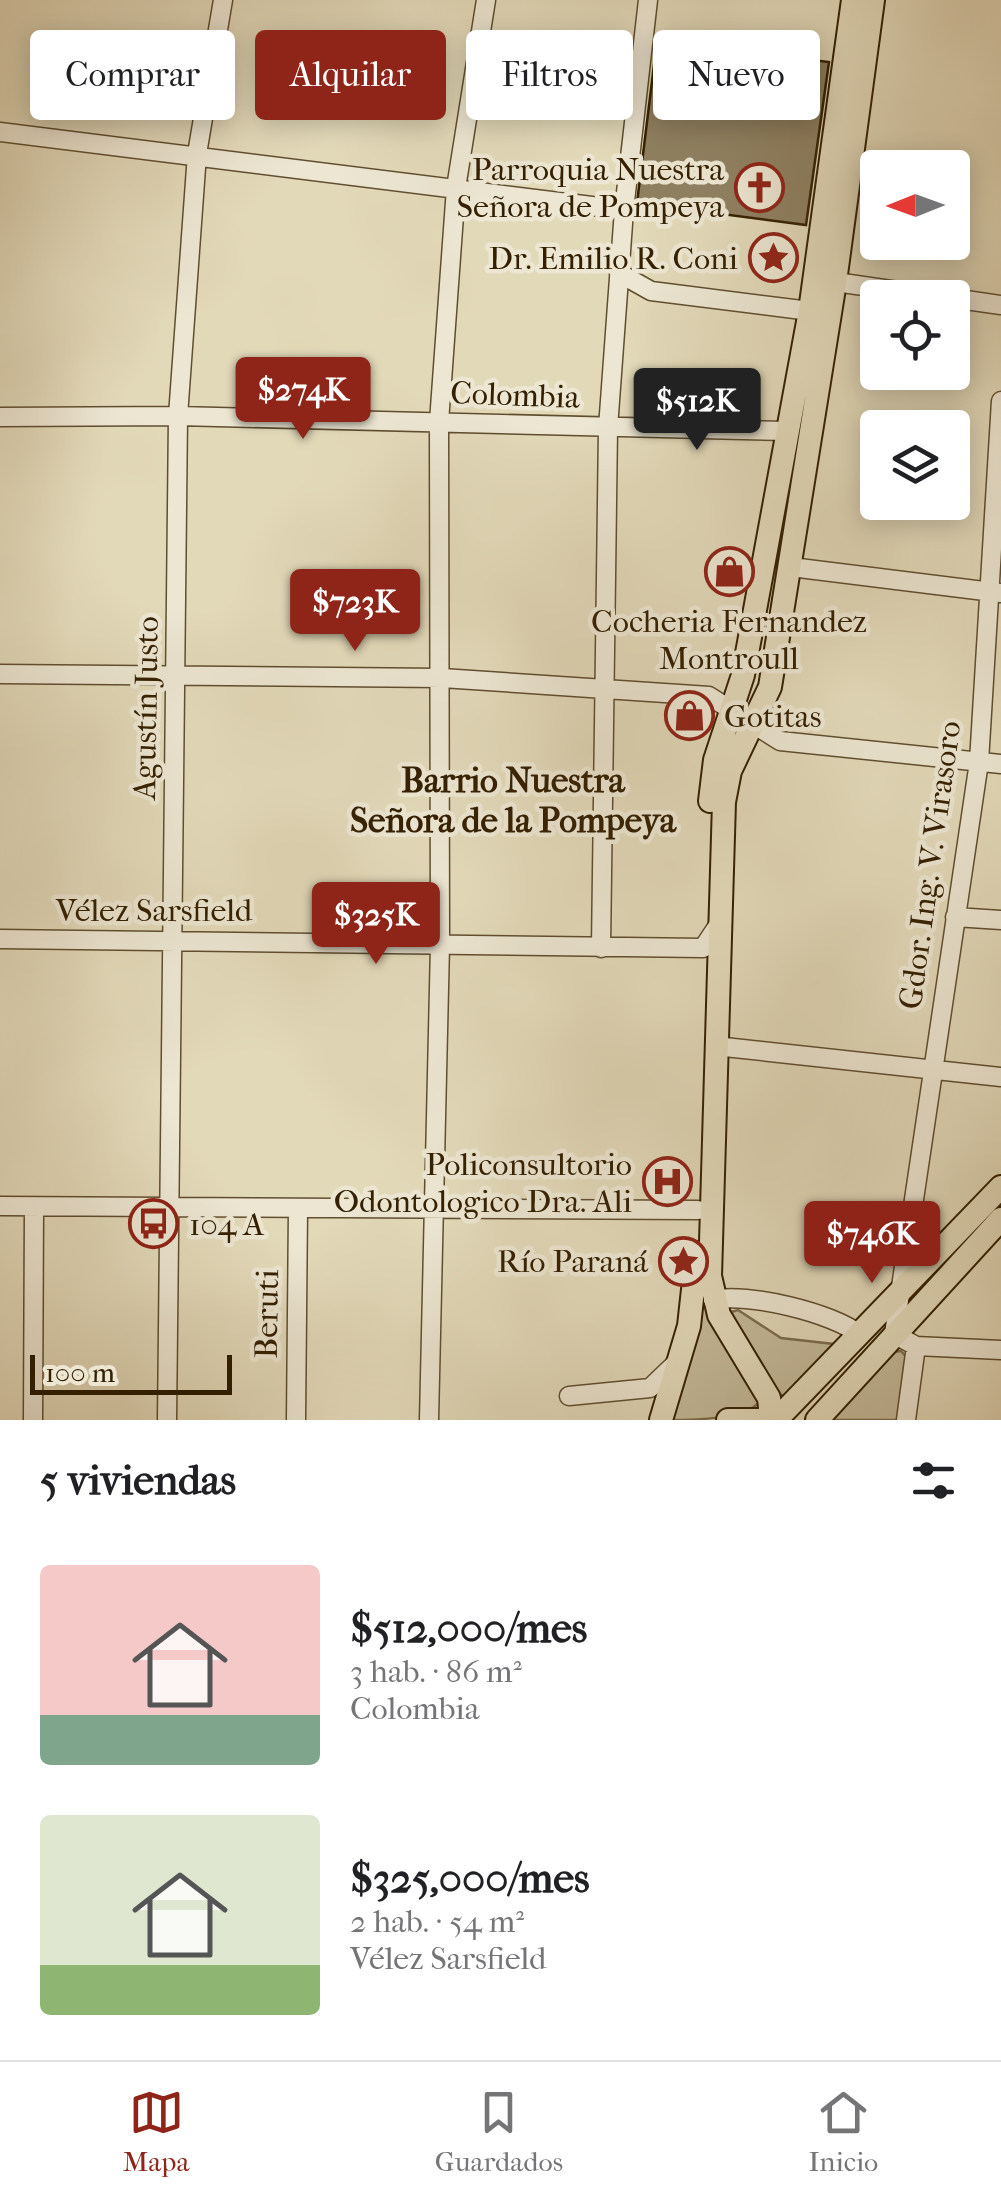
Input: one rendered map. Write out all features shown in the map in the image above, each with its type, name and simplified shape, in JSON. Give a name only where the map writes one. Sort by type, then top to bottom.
[{"type":"main road","points":[[776,1419],[769,1398],[726,1332],[713,1300],[717,926],[724,802],[730,771],[770,687],[791,567],[854,0]]},
{"type":"main road","points":[[661,1420],[680,1358],[696,1281],[703,948],[715,760],[743,675],[810,311],[825,280],[873,0]]},
{"type":"main road","points":[[728,1420],[776,1419],[1001,1187]]},
{"type":"main road","points":[[817,1420],[1001,1218]]},
{"type":"street","name":"Agustín Justo","points":[[167,1420],[178,416],[197,154],[223,0]]},
{"type":"street","points":[[429,1420],[440,945],[440,422],[456,188],[486,0]]},
{"type":"street","points":[[601,948],[608,428],[624,210],[648,0]]},
{"type":"street","points":[[0,132],[624,210]]},
{"type":"street","points":[[619,272],[651,291],[810,311]]},
{"type":"street","points":[[825,280],[860,285]]},
{"type":"street","points":[[970,301],[1001,306]]},
{"type":"street","name":"Gdor. Ing. V. Virasoro","points":[[894,1334],[930,1070],[979,762],[995,592],[1001,401]]},
{"type":"street","name":"Colombia","points":[[0,417],[178,416],[787,431]]},
{"type":"street","points":[[791,567],[995,592]]},
{"type":"street","points":[[0,674],[442,678],[709,696],[780,741],[1001,764]]},
{"type":"street","points":[[955,916],[1001,920]]},
{"type":"street","points":[[703,948],[717,926]]},
{"type":"street","name":"Vélez Sarsfield","points":[[0,939],[703,948]]},
{"type":"street","points":[[715,1046],[1001,1077]]},
{"type":"street","points":[[0,1206],[698,1210]]},
{"type":"street","points":[[33,1420],[34,1207]]},
{"type":"street","name":"Beruti","points":[[296,1420],[298,1208]]},
{"type":"street","points":[[713,1300],[740,1296],[840,1322],[860,1336]]},
{"type":"street","points":[[894,1334],[916,1346],[1001,1350]]},
{"type":"street","points":[[906,1420],[916,1346]]},
{"type":"street","points":[[570,1396],[650,1388],[680,1358]]},
{"type":"shaded area","points":[[702,1268],[760,1401],[731,1415],[668,1420]]},
{"type":"shaded area","points":[[738,1310],[781,1338],[834,1344],[786,1396],[779,1395],[732,1319],[731,1312]]},
{"type":"shaded area","points":[[901,1351],[908,1359],[902,1420],[823,1420],[894,1352]]},
{"type":"building","points":[[820,61],[829,62],[806,225],[637,203],[653,73],[653,120],[820,120]]},
{"type":"place","name":"Parroquia Nuestra Señora de Pompeya","points":[[759,187]]},
{"type":"place","name":"Dr. Emilio R. Coni","points":[[773,258]]},
{"type":"place","name":"Cocheria Fernandez Montroull","points":[[729,571]]},
{"type":"place","name":"Gotitas","points":[[689,716]]},
{"type":"place","name":"Policonsultorio Odontologico Dra. Ali","points":[[667,1182]]},
{"type":"place","name":"104 A","points":[[154,1224]]},
{"type":"place","name":"Río Paraná","points":[[683,1261]]},
{"type":"district","name":"Barrio Nuestra Señora de la Pompeya","points":[[513,800]]}]
